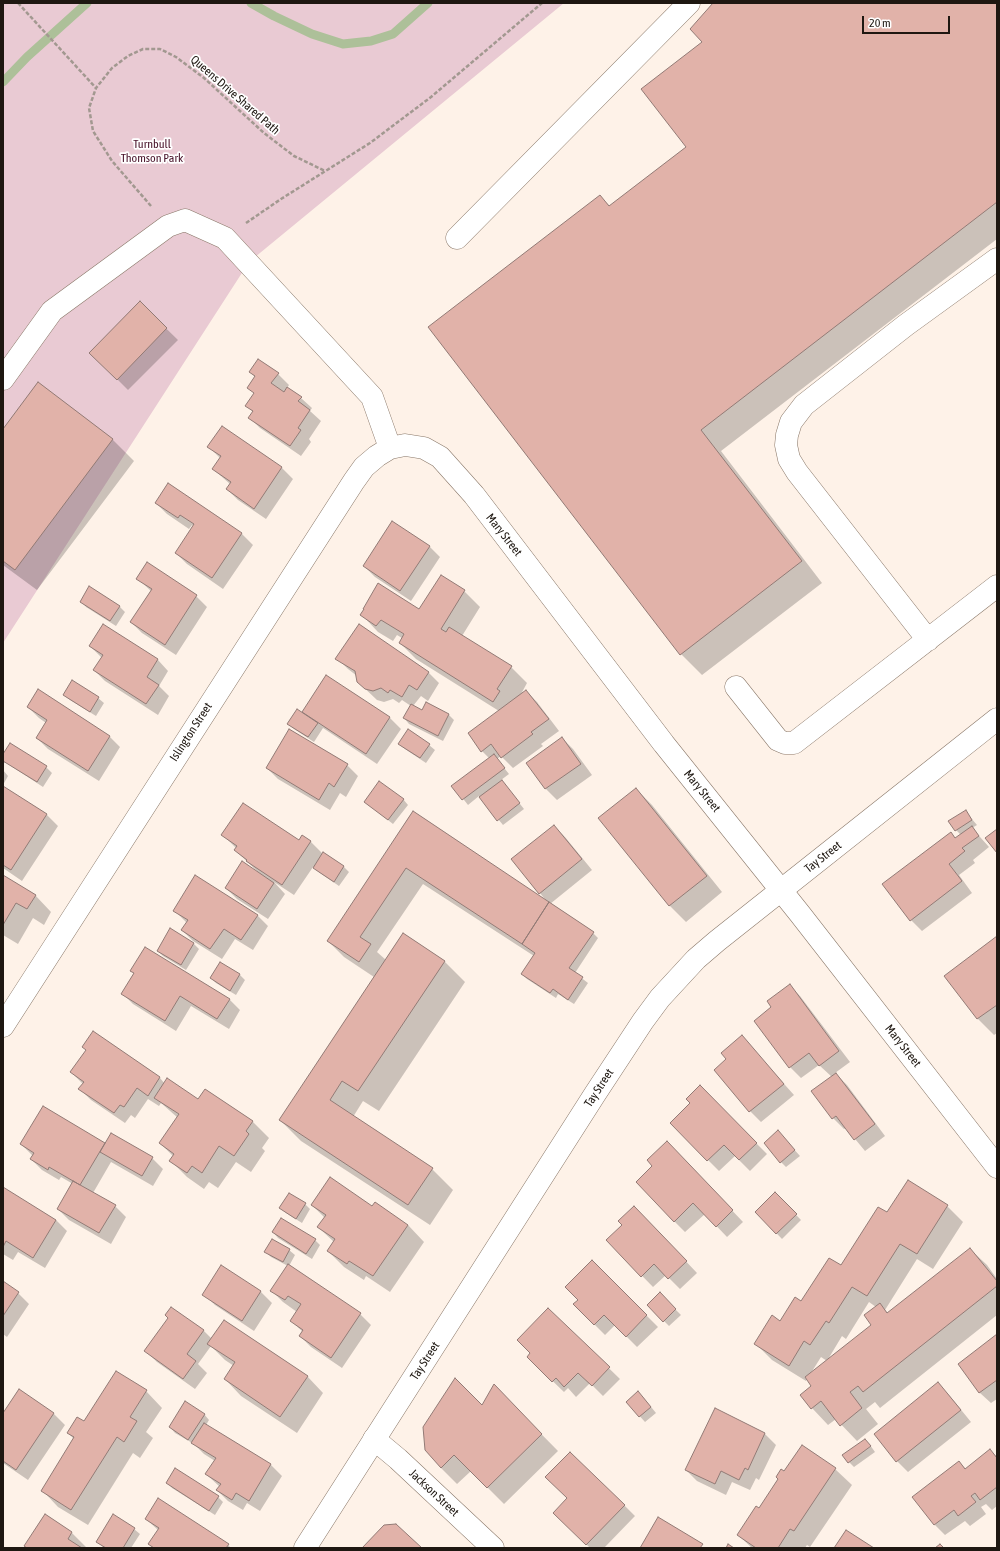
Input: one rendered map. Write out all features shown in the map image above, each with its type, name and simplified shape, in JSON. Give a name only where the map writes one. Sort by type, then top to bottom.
[{"type":"main road","points":[[457,238],[689,3]]},
{"type":"main road","points":[[3,379],[52,311],[168,226],[185,220],[225,238],[372,397],[390,448]]},
{"type":"main road","points":[[928,640],[788,459],[786,445],[787,435],[791,422],[804,405],[906,325],[997,259]]},
{"type":"main road","name":"Mary Street","points":[[390,448],[405,445],[424,448],[440,457],[457,475],[664,744],[781,890],[997,1167]]},
{"type":"main road","name":"Islington Street","points":[[3,1026],[340,501],[364,467],[377,456],[390,448]]},
{"type":"main road","points":[[736,688],[778,740],[785,744],[794,742],[997,586]]},
{"type":"main road","name":"Tay Street","points":[[305,1548],[595,1094],[660,998],[701,955],[997,719]]},
{"type":"main road","name":"Jackson Street","points":[[374,1439],[493,1548]]},
{"type":"path","points":[[18,3],[96,88]]},
{"type":"path","points":[[225,238],[281,199],[370,142],[431,97],[542,3]]},
{"type":"path","name":"Queens Drive Shared Path","points":[[168,226],[112,161],[93,131],[89,108],[96,88],[112,68],[128,56],[143,49],[160,49],[176,57],[204,78],[264,133],[294,156],[325,171]]},
{"type":"green space","name":"Turnbull Thomson Park","points":[[3,3],[564,3],[249,262],[3,643]]},
{"type":"building","points":[[713,3],[997,3],[997,202],[701,430],[802,561],[680,655],[428,327],[600,195],[609,206],[686,147],[641,89],[702,42],[690,29]]},
{"type":"building","points":[[140,301],[167,328],[117,380],[89,353]]},
{"type":"building","points":[[258,359],[279,373],[271,383],[284,392],[287,387],[302,397],[298,401],[310,410],[298,428],[301,430],[290,446],[248,418],[253,411],[245,406],[254,393],[247,388],[255,376],[249,372]]},
{"type":"building","points":[[38,382],[113,439],[15,570],[3,561],[3,429]]},
{"type":"building","points":[[222,426],[282,467],[254,509],[226,489],[231,482],[212,469],[221,456],[207,447]]},
{"type":"building","points":[[168,483],[242,533],[212,578],[175,553],[194,524],[180,515],[178,518],[155,503]]},
{"type":"building","points":[[392,521],[430,546],[400,591],[363,566]]},
{"type":"building","points":[[147,562],[197,595],[165,645],[130,622],[152,589],[136,579]]},
{"type":"building","points":[[441,575],[465,590],[441,629],[446,632],[449,627],[512,666],[497,689],[500,691],[493,702],[399,643],[404,634],[381,620],[376,626],[360,615],[378,583],[419,609]]},
{"type":"building","points":[[89,586],[120,606],[110,621],[80,602]]},
{"type":"building","points":[[103,624],[158,659],[147,677],[159,685],[146,704],[93,670],[103,655],[89,646]]},
{"type":"building","points":[[359,624],[429,672],[417,690],[409,685],[402,697],[390,690],[388,693],[381,688],[373,691],[365,689],[357,682],[355,671],[335,659]]},
{"type":"building","points":[[326,675],[390,717],[366,754],[302,712]]},
{"type":"building","points":[[72,680],[99,697],[90,712],[63,695]]},
{"type":"building","points":[[38,689],[110,736],[88,771],[36,738],[47,720],[27,707]]},
{"type":"building","points":[[526,690],[549,719],[531,732],[533,734],[501,758],[491,744],[481,752],[468,733]]},
{"type":"building","points":[[426,702],[449,714],[438,736],[403,718],[411,704],[422,710]]},
{"type":"building","points":[[297,709],[318,723],[308,737],[287,724]]},
{"type":"building","points":[[289,729],[348,764],[334,787],[329,783],[319,800],[266,768]]},
{"type":"building","points":[[408,729],[430,744],[420,758],[398,744]]},
{"type":"building","points":[[562,737],[581,764],[545,789],[526,763]]},
{"type":"building","points":[[10,743],[47,766],[37,782],[3,761],[3,754]]},
{"type":"building","points":[[494,754],[505,768],[462,800],[451,786]]},
{"type":"building","points":[[502,780],[520,803],[497,821],[479,797]]},
{"type":"building","points":[[379,781],[404,799],[388,820],[364,802]]},
{"type":"building","points":[[3,786],[47,814],[11,870],[3,865]]},
{"type":"building","points":[[636,788],[707,876],[669,906],[598,818]]},
{"type":"building","points":[[243,803],[299,840],[302,835],[311,841],[282,885],[246,861],[247,860],[234,850],[237,846],[221,835]]},
{"type":"building","points":[[966,810],[972,820],[955,831],[948,821]]},
{"type":"building","points":[[413,811],[549,902],[522,944],[406,868],[360,937],[371,944],[359,962],[327,941]]},
{"type":"building","points":[[554,825],[582,859],[539,894],[511,859]]},
{"type":"building","points":[[972,826],[979,836],[962,848],[965,851],[949,864],[962,881],[910,921],[882,884],[951,832],[955,838]]},
{"type":"building","points":[[997,829],[997,853],[985,838]]},
{"type":"building","points":[[323,852],[344,866],[334,882],[313,868]]},
{"type":"building","points":[[242,861],[274,883],[257,909],[225,888]]},
{"type":"building","points":[[3,875],[36,895],[27,909],[16,903],[3,925]]},
{"type":"building","points":[[195,875],[258,915],[241,940],[224,929],[210,949],[181,930],[188,920],[173,911]]},
{"type":"building","points":[[549,902],[594,932],[569,968],[583,977],[568,1000],[553,989],[550,993],[521,974],[535,953],[522,944]]},
{"type":"building","points":[[170,928],[194,943],[181,965],[157,951]]},
{"type":"building","points":[[403,933],[445,961],[358,1091],[342,1081],[330,1100],[433,1168],[408,1205],[279,1120]]},
{"type":"building","points":[[997,936],[997,1005],[977,1019],[944,976]]},
{"type":"building","points":[[145,947],[230,999],[217,1019],[180,996],[165,1021],[121,994],[134,973],[130,971]]},
{"type":"building","points":[[220,962],[240,974],[230,991],[210,978]]},
{"type":"building","points":[[790,984],[839,1051],[819,1066],[809,1053],[789,1068],[754,1021],[771,1007],[767,1001]]},
{"type":"building","points":[[93,1031],[160,1077],[148,1096],[137,1088],[124,1107],[120,1105],[114,1113],[78,1089],[84,1082],[70,1072],[86,1050],[82,1047]]},
{"type":"building","points":[[742,1035],[784,1084],[749,1112],[714,1070],[726,1059],[721,1053]]},
{"type":"building","points":[[836,1073],[875,1124],[854,1140],[836,1116],[832,1119],[811,1091]]},
{"type":"building","points":[[167,1078],[198,1099],[205,1089],[253,1121],[246,1131],[249,1134],[234,1156],[219,1146],[202,1173],[192,1166],[187,1173],[169,1161],[174,1154],[159,1143],[179,1114],[154,1098]]},
{"type":"building","points":[[700,1085],[757,1143],[739,1160],[724,1145],[707,1161],[670,1123],[690,1103],[686,1099]]},
{"type":"building","points":[[43,1106],[105,1143],[80,1185],[49,1167],[48,1170],[30,1159],[34,1153],[20,1144]]},
{"type":"building","points":[[778,1130],[795,1150],[780,1163],[764,1143]]},
{"type":"building","points":[[111,1133],[153,1157],[142,1176],[100,1152]]},
{"type":"building","points":[[667,1141],[733,1210],[716,1227],[693,1203],[674,1222],[636,1182],[652,1166],[647,1160]]},
{"type":"building","points":[[330,1177],[372,1206],[375,1202],[408,1225],[373,1276],[349,1261],[347,1264],[327,1251],[335,1239],[317,1227],[326,1215],[311,1205]]},
{"type":"building","points":[[908,1180],[948,1205],[917,1254],[900,1244],[867,1296],[852,1287],[829,1323],[826,1321],[810,1345],[804,1341],[789,1366],[754,1344],[772,1315],[780,1321],[795,1297],[801,1301],[829,1258],[841,1265],[878,1207],[887,1212]]},
{"type":"building","points":[[73,1181],[116,1205],[99,1233],[57,1209]]},
{"type":"building","points":[[3,1187],[56,1220],[33,1258],[6,1241],[3,1247]]},
{"type":"building","points":[[775,1192],[797,1214],[776,1234],[755,1212]]},
{"type":"building","points":[[289,1193],[306,1203],[296,1219],[279,1208]]},
{"type":"building","points":[[634,1206],[687,1261],[668,1279],[654,1264],[641,1277],[606,1240],[622,1225],[618,1221]]},
{"type":"building","points":[[281,1218],[316,1239],[306,1254],[272,1232]]},
{"type":"building","points":[[272,1239],[290,1249],[283,1262],[264,1252]]},
{"type":"building","points":[[970,1248],[997,1281],[997,1286],[863,1392],[858,1386],[850,1392],[862,1408],[840,1426],[821,1401],[811,1409],[800,1395],[811,1386],[805,1377],[871,1325],[864,1315],[880,1303],[887,1313]]},
{"type":"building","points":[[592,1260],[647,1315],[626,1337],[604,1315],[594,1325],[573,1304],[578,1300],[565,1287]]},
{"type":"building","points":[[288,1264],[361,1313],[331,1358],[299,1336],[303,1330],[290,1321],[301,1304],[288,1296],[285,1300],[270,1291]]},
{"type":"building","points":[[221,1265],[261,1291],[242,1321],[202,1295]]},
{"type":"building","points":[[3,1281],[19,1292],[3,1316]]},
{"type":"building","points":[[660,1292],[676,1309],[663,1322],[647,1305]]},
{"type":"building","points":[[171,1307],[204,1330],[187,1354],[196,1361],[183,1379],[144,1351],[168,1318],[165,1315]]},
{"type":"building","points":[[548,1308],[610,1367],[592,1386],[578,1373],[564,1387],[556,1378],[552,1382],[527,1357],[530,1353],[517,1340]]},
{"type":"building","points":[[224,1320],[308,1376],[280,1417],[224,1379],[235,1362],[207,1344]]},
{"type":"building","points":[[997,1334],[997,1380],[979,1393],[958,1364]]},
{"type":"building","points":[[116,1371],[147,1390],[130,1417],[137,1421],[124,1442],[117,1437],[71,1510],[41,1491],[74,1437],[67,1433],[77,1417],[84,1421]]},
{"type":"building","points":[[455,1378],[482,1405],[494,1384],[542,1434],[487,1488],[454,1455],[441,1468],[425,1450],[423,1427]]},
{"type":"building","points":[[938,1382],[961,1410],[896,1462],[874,1434]]},
{"type":"building","points":[[19,1389],[54,1413],[16,1470],[3,1461],[3,1413]]},
{"type":"building","points":[[638,1391],[651,1407],[639,1417],[626,1402]]},
{"type":"building","points":[[185,1401],[205,1414],[188,1440],[169,1427]]},
{"type":"building","points":[[715,1408],[765,1433],[748,1470],[745,1468],[739,1480],[721,1471],[715,1484],[685,1470]]},
{"type":"building","points":[[204,1423],[271,1464],[249,1501],[236,1493],[232,1500],[216,1490],[221,1484],[205,1474],[216,1458],[191,1443]]},
{"type":"building","points":[[865,1439],[871,1446],[848,1463],[842,1455]]},
{"type":"building","points":[[802,1445],[836,1468],[794,1531],[790,1529],[778,1548],[756,1548],[737,1535],[756,1506],[759,1508],[778,1479],[776,1477],[781,1469],[784,1471]]},
{"type":"building","points":[[990,1449],[997,1458],[997,1487],[980,1500],[975,1493],[971,1496],[976,1502],[958,1516],[954,1510],[934,1525],[912,1497],[959,1461],[965,1469]]},
{"type":"building","points":[[570,1452],[625,1505],[586,1545],[553,1513],[567,1498],[545,1477]]},
{"type":"building","points":[[175,1468],[219,1496],[209,1511],[166,1483]]},
{"type":"building","points":[[158,1498],[229,1544],[226,1548],[154,1548],[148,1544],[159,1528],[145,1519]]},
{"type":"building","points":[[45,1514],[72,1532],[68,1539],[82,1548],[27,1548],[24,1546]]},
{"type":"building","points":[[113,1514],[135,1528],[123,1548],[106,1548],[96,1542]]},
{"type":"building","points":[[658,1517],[703,1544],[700,1548],[640,1548]]},
{"type":"building","points":[[396,1524],[422,1548],[362,1548],[384,1525]]},
{"type":"building","points":[[846,1530],[874,1548],[834,1548]]},
{"type":"building","points":[[728,1544],[734,1548],[726,1548]]},
{"type":"building","points":[[940,1544],[944,1548],[935,1548]]},
{"type":"waterway","points":[[3,82],[27,57],[87,3]]},
{"type":"waterway","points":[[251,3],[312,34],[343,44],[371,41],[393,34],[428,3]]}]
